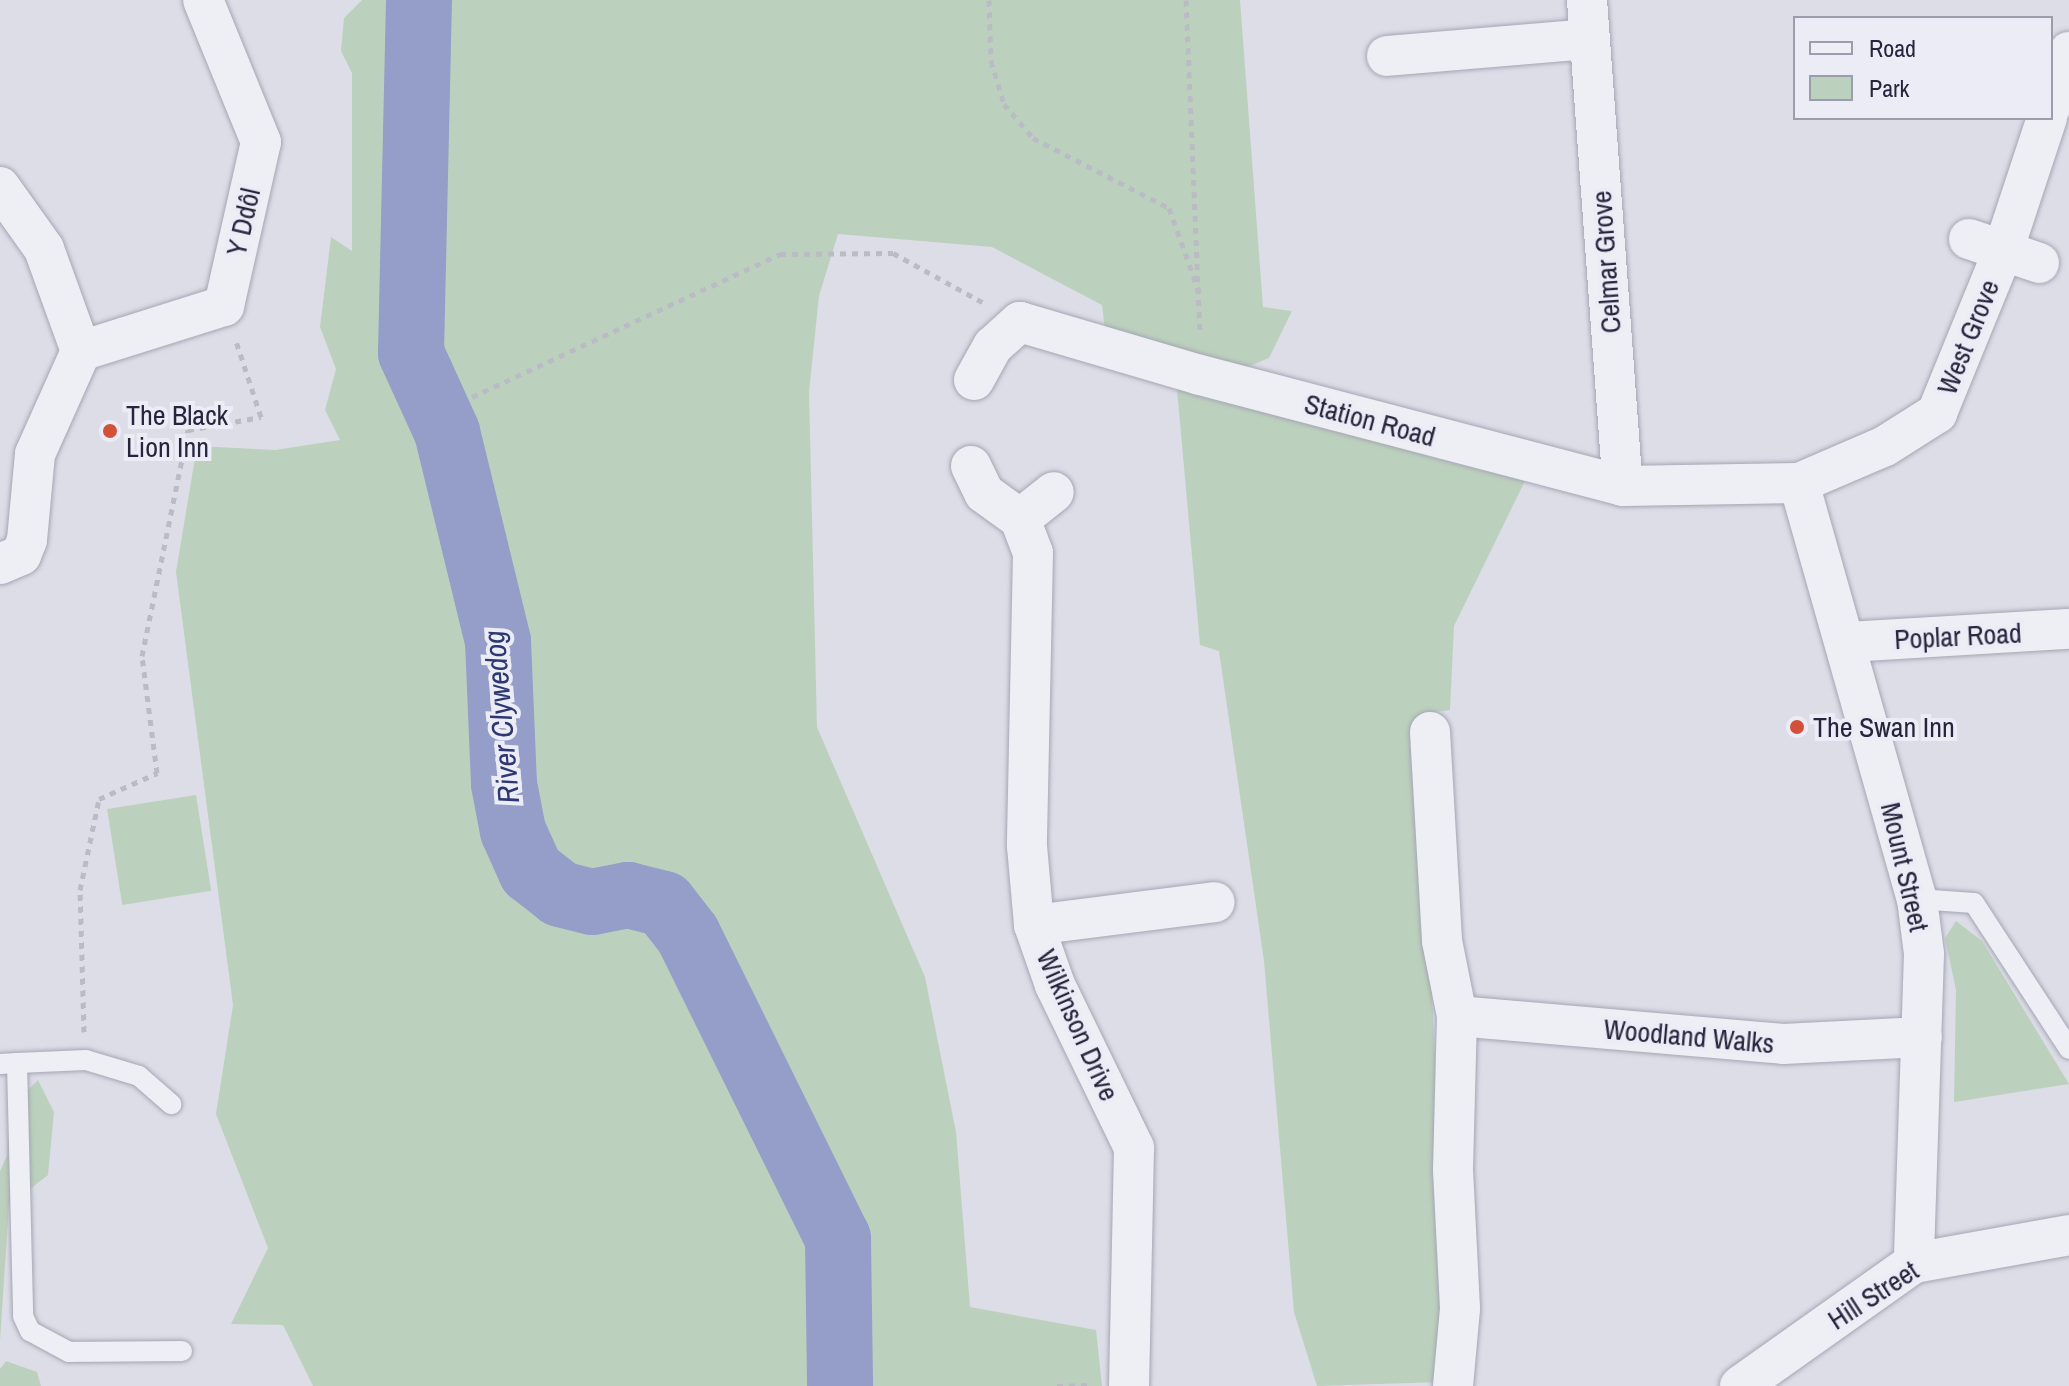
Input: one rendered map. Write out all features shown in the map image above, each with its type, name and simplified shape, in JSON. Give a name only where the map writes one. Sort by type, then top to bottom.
[{"type":"street","name":"Y Ddôl","points":[[203,0],[261,142],[224,306]]},
{"type":"street","name":"Celmar Grove","points":[[1387,56],[1588,19],[1623,486]]},
{"type":"street","points":[[2053,100],[2069,52]]},
{"type":"street","name":"West Grove","points":[[1799,483],[1885,446],[1937,413],[2004,251],[2046,120]]},
{"type":"street","points":[[0,187],[44,249],[81,351],[35,454],[27,540],[21,555],[0,564]]},
{"type":"street","points":[[81,351],[224,306]]},
{"type":"street","points":[[974,380],[993,346],[1020,322]]},
{"type":"street","name":"Station Road","points":[[1020,322],[1200,375],[1623,486],[1799,483]]},
{"type":"street","points":[[971,466],[984,493],[1020,519],[1054,492]]},
{"type":"street","name":"Mount Street","points":[[1799,483],[1847,642],[1917,899],[1924,954],[1914,1263]]},
{"type":"street","name":"Wilkinson Drive","points":[[1020,519],[1033,553],[1035,583],[1027,846],[1034,925],[1055,985],[1134,1148],[1129,1386]]},
{"type":"street","name":"Poplar Road","points":[[1847,642],[2069,629]]},
{"type":"street","points":[[1430,732],[1442,941],[1457,1016],[1453,1170],[1460,1309],[1453,1386]]},
{"type":"street","points":[[1034,925],[1215,902]]},
{"type":"street","name":"Woodland Walks","points":[[1457,1016],[1783,1044],[1922,1037]]},
{"type":"street","name":"Hill Street","points":[[1740,1386],[1914,1263],[2069,1235]]},
{"type":"lane","points":[[1917,899],[1974,903],[2069,1049]]},
{"type":"lane","points":[[171,1104],[139,1076],[86,1060],[9,1063],[23,1316],[30,1331],[69,1352],[182,1351]]},
{"type":"path","points":[[989,0],[991,61],[1004,104],[1033,138],[1169,208],[1199,292]]},
{"type":"path","points":[[1186,0],[1200,375]]},
{"type":"path","points":[[472,397],[780,254],[893,253],[1020,322]]},
{"type":"path","points":[[86,1060],[78,948],[80,890],[99,799],[157,773],[142,656],[188,430],[261,417],[224,306]]},
{"type":"green space","points":[[362,0],[1240,0],[1263,307],[1292,311],[1269,358],[1230,374],[1106,339],[1102,305],[992,247],[838,234],[819,296],[809,392],[817,727],[925,977],[956,1132],[970,1307],[1096,1330],[1102,1386],[313,1386],[283,1325],[231,1324],[268,1248],[216,1114],[233,1005],[176,572],[197,446],[275,450],[340,440],[325,410],[336,369],[320,327],[331,237],[352,251],[352,73],[341,51],[344,18]],"holes":[[[418,337],[422,365],[447,408],[468,422],[463,440],[487,553],[468,570],[466,527],[442,497],[441,461],[400,349]]]},
{"type":"green space","points":[[1176,378],[1423,445],[1426,456],[1525,481],[1454,626],[1450,710],[1427,713],[1432,997],[1448,1313],[1441,1382],[1317,1386],[1294,1312],[1264,961],[1219,651],[1200,645]]},
{"type":"green space","points":[[196,795],[211,891],[122,905],[107,809]]},
{"type":"green space","points":[[1956,921],[1982,941],[2069,1084],[1954,1102],[1956,990],[1945,938]]},
{"type":"green space","points":[[38,1080],[54,1112],[48,1175],[9,1205],[0,1341],[0,1171],[7,1156],[9,1109]]},
{"type":"green space","points":[[6,1361],[37,1372],[41,1386],[0,1386],[0,1369]]},
{"type":"waterway","name":"River Clywedog","points":[[419,0],[411,353],[447,432],[498,641],[504,784],[513,831],[531,871],[560,894],[592,902],[628,895],[664,904],[688,935],[838,1238],[840,1386]]},
{"type":"place","name":"The Black Lion Inn","points":[[110,431]]},
{"type":"place","name":"The Swan Inn","points":[[1797,727]]}]
